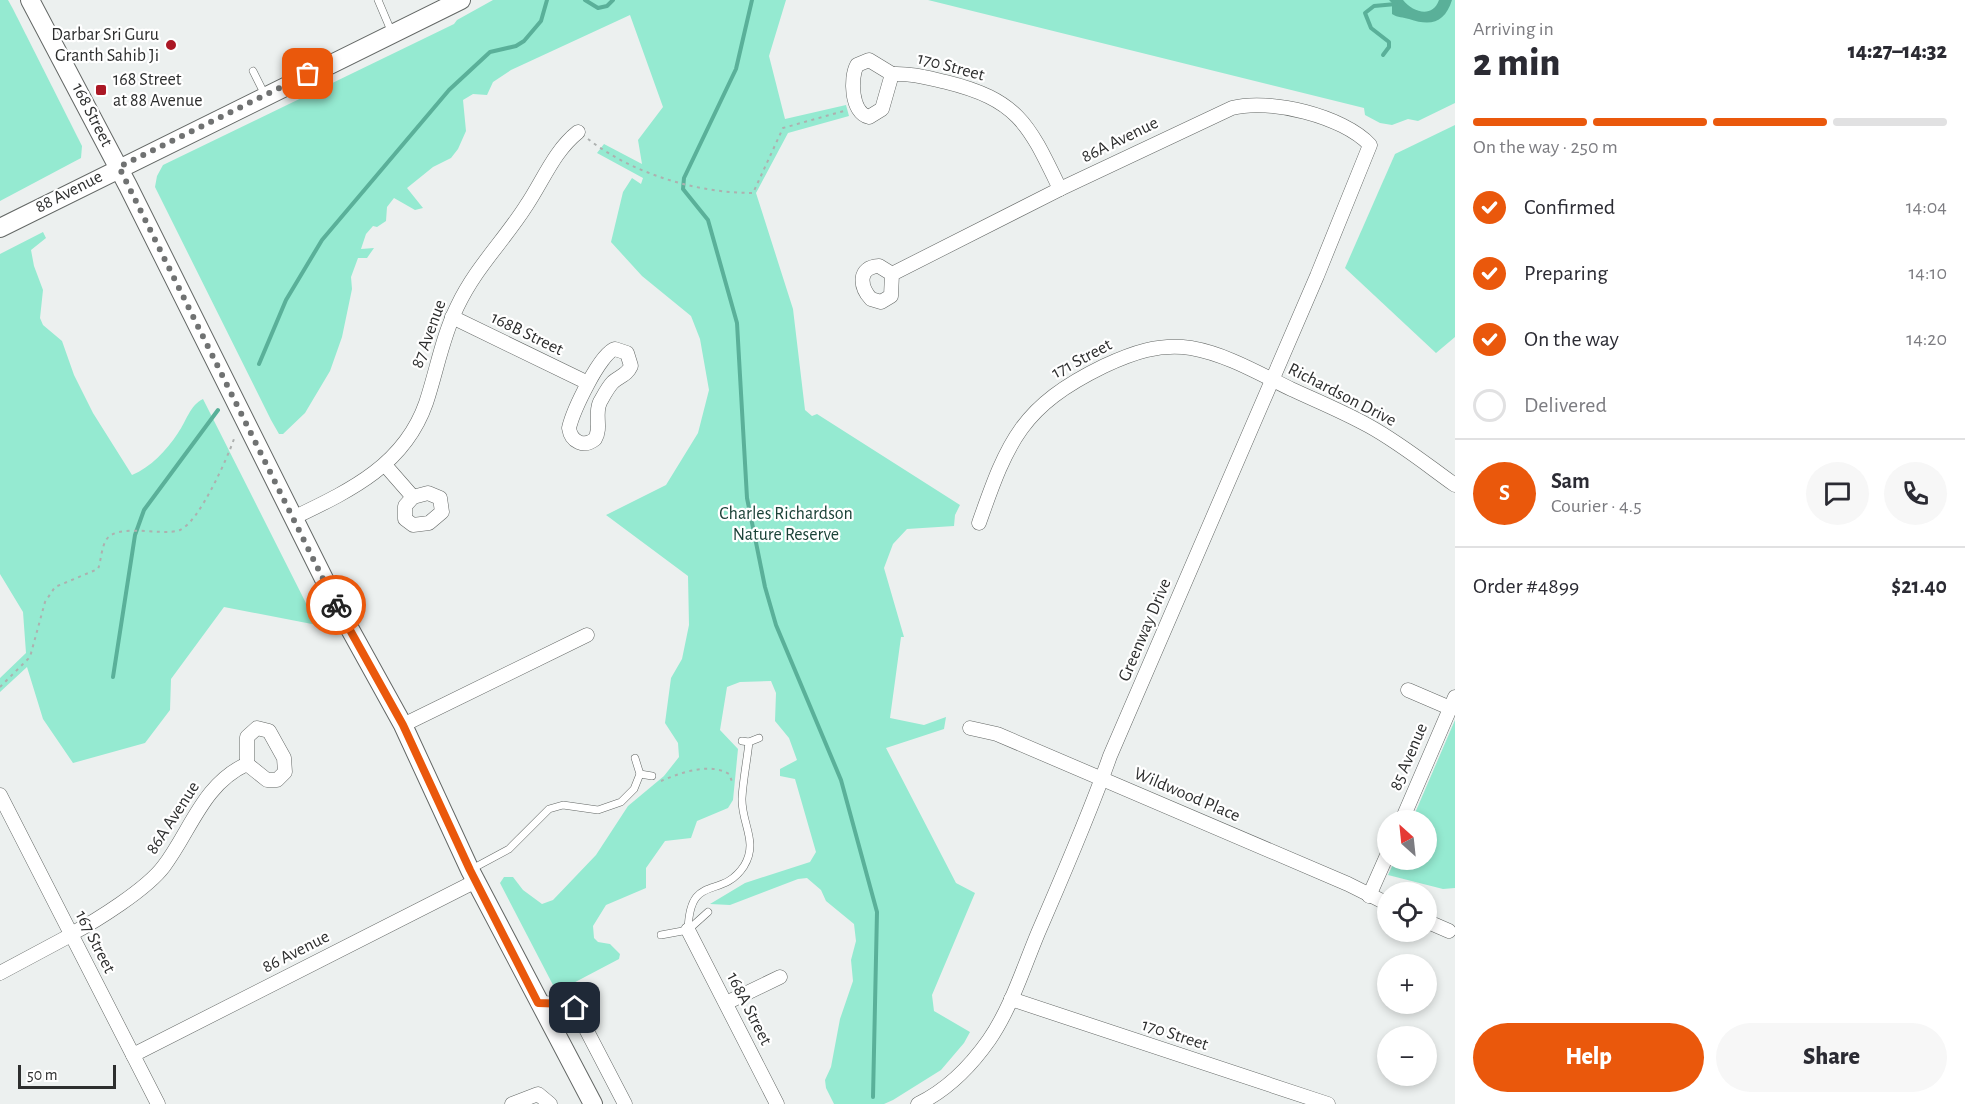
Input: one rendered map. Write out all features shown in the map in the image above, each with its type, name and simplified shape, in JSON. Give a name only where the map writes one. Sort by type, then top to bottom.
[{"type":"main road","name":"168 Street","points":[[30,0],[119,167],[340,613],[403,725],[473,875],[538,1003],[593,1104]]},
{"type":"main road","name":"88 Avenue","points":[[0,228],[119,167],[461,0]]},
{"type":"street","name":"170 Street","points":[[892,74],[884,106],[878,115],[865,116],[856,106],[854,74],[857,65],[871,60],[892,74],[908,73],[970,88],[1003,103],[1029,130],[1060,189]]},
{"type":"street","name":"86A Avenue","points":[[892,274],[1060,189],[1212,116],[1240,105],[1269,104],[1301,111],[1360,136],[1370,145]]},
{"type":"street","name":"87 Avenue","points":[[293,519],[353,488],[385,465],[405,443],[419,420],[439,350],[452,317],[480,266],[525,208],[563,146],[578,132]]},
{"type":"street","name":"Greenway Drive","points":[[918,1104],[947,1086],[969,1065],[989,1040],[1011,999],[1102,778],[1317,276],[1370,145]]},
{"type":"street","name":"168B Street","points":[[452,317],[586,382]]},
{"type":"street","name":"171 Street","points":[[979,523],[1005,458],[1028,418],[1060,390],[1109,363],[1142,350],[1185,347],[1208,351],[1271,379]]},
{"type":"street","points":[[610,350],[621,350],[629,355],[630,369],[608,389],[597,411],[598,434],[593,441],[586,444],[574,439],[569,428],[585,393],[586,382],[610,350]]},
{"type":"street","name":"Richardson Drive","points":[[1271,379],[1370,426],[1455,485]]},
{"type":"street","points":[[385,465],[413,497]]},
{"type":"street","points":[[403,725],[587,635]]},
{"type":"street","name":"85 Avenue","points":[[1406,810],[1453,702],[1408,690]]},
{"type":"street","name":"Wildwood Place","points":[[970,728],[997,734],[1102,778],[1348,884],[1377,899]]},
{"type":"street","name":"86A Avenue","points":[[0,973],[71,935],[134,893],[158,873],[212,790],[227,776],[247,764]]},
{"type":"street","name":"167 Street","points":[[0,795],[158,1104]]},
{"type":"street","points":[[1369,896],[1380,870]]},
{"type":"street","name":"86 Avenue","points":[[133,1055],[473,875]]},
{"type":"street","points":[[1437,926],[1449,931]]},
{"type":"street","name":"168A Street","points":[[688,930],[777,1104]]},
{"type":"street","points":[[726,1003],[780,977]]},
{"type":"street","name":"170 Street","points":[[1011,999],[1328,1104]]},
{"type":"street","points":[[538,1003],[568,1004],[575,1008],[625,1104]]},
{"type":"street","points":[[512,1104],[531,1095],[545,1099]]},
{"type":"lane","points":[[378,0],[392,33]]},
{"type":"lane","points":[[253,71],[265,95]]},
{"type":"lane","points":[[688,930],[689,912],[695,897],[704,890],[734,877],[748,858],[751,839],[742,804],[746,742],[759,738]]},
{"type":"lane","points":[[473,875],[509,849],[549,809],[563,805],[592,810],[609,807],[626,798],[639,778],[635,758]]},
{"type":"lane","points":[[639,778],[652,776]]},
{"type":"lane","points":[[661,935],[688,930],[708,912]]},
{"type":"path","points":[[578,132],[600,149],[678,182],[721,193],[753,193],[783,128],[856,106]]},
{"type":"path","points":[[0,687],[30,657],[48,596],[55,587],[98,569],[105,541],[110,536],[145,530],[170,531],[186,525],[220,476],[234,439]]},
{"type":"path","points":[[639,778],[658,782],[671,776],[698,770],[716,770],[729,774],[733,785],[743,788]]},
{"type":"green space","points":[[0,0],[8,0],[82,146],[81,158],[0,201]]},
{"type":"green space","name":"Charles Richardson Nature Reserve","points":[[493,0],[786,0],[769,56],[785,119],[846,105],[849,116],[788,133],[756,193],[793,309],[805,410],[812,416],[817,414],[960,505],[955,515],[954,526],[907,529],[893,544],[884,568],[904,637],[901,637],[890,718],[924,725],[946,717],[944,729],[886,748],[956,883],[975,893],[932,995],[934,1011],[970,1032],[964,1043],[941,1070],[884,1104],[834,1104],[826,1088],[825,1080],[831,1067],[840,1019],[853,981],[851,960],[856,941],[854,924],[826,901],[821,890],[807,878],[798,879],[730,905],[710,904],[745,883],[810,862],[816,852],[795,779],[780,776],[780,769],[797,760],[789,738],[775,721],[776,693],[771,681],[740,682],[727,687],[720,730],[738,749],[733,800],[728,808],[697,821],[691,838],[665,841],[646,868],[646,888],[606,905],[593,926],[594,938],[598,942],[610,944],[620,954],[619,959],[562,989],[553,985],[500,883],[504,877],[513,877],[523,890],[542,904],[553,900],[596,855],[628,806],[664,776],[679,757],[678,743],[665,723],[671,678],[682,659],[689,625],[688,576],[606,515],[666,485],[698,433],[709,390],[700,339],[691,316],[642,276],[611,242],[623,192],[632,178],[641,184],[643,178],[597,153],[604,144],[642,164],[638,140],[663,107],[630,15],[511,70],[493,82],[487,95],[473,94],[463,100],[466,131],[458,149],[451,158],[433,167],[407,188],[423,208],[415,210],[394,198],[387,207],[386,221],[377,227],[373,226],[366,234],[361,249],[374,248],[367,258],[358,258],[351,277],[352,289],[342,337],[330,371],[305,413],[283,434],[279,434],[271,420],[155,187],[157,176],[163,165],[454,24],[457,20]]},
{"type":"green space","points":[[928,0],[1455,0],[1455,103],[1418,121],[1408,119],[1392,125],[1380,123],[1365,115],[1364,108]]},
{"type":"green space","points":[[1455,125],[1455,337],[1436,353],[1345,268],[1395,154]]},
{"type":"green space","points":[[43,232],[46,238],[31,250],[43,290],[40,318],[43,325],[62,341],[74,375],[93,413],[132,475],[146,468],[163,452],[178,433],[191,409],[203,399],[317,625],[224,607],[171,679],[170,710],[145,743],[73,763],[43,719],[27,667],[0,692],[0,678],[26,653],[23,612],[0,574],[0,254]]},
{"type":"green space","points":[[1455,720],[1455,888],[1443,889],[1437,887],[1437,882],[1416,882],[1388,875],[1390,870],[1437,870],[1437,810],[1416,810]]},
{"type":"shaded area","points":[[1389,0],[1403,0],[1412,8],[1427,12],[1436,6],[1439,0],[1452,0],[1441,18],[1424,22],[1392,14],[1392,3]]},
{"type":"waterway","points":[[259,364],[286,300],[322,240],[449,90],[490,52],[516,46],[524,41],[541,21],[547,0]]},
{"type":"waterway","points":[[585,0],[598,8],[607,6],[613,0]]},
{"type":"waterway","points":[[752,0],[736,69],[684,178],[683,189],[708,220],[737,323],[747,498],[765,587],[776,625],[841,780],[877,912],[873,1097]]},
{"type":"waterway","points":[[1383,55],[1389,47],[1389,42],[1371,28],[1365,13],[1374,6],[1396,4]]},
{"type":"waterway","points":[[113,677],[135,535],[144,510],[218,410]]},
{"type":"way so far","points":[[308,74],[119,167],[336,605]]},
{"type":"place","name":"Darbar Sri Guru Granth Sahib Ji","points":[[171,45]]},
{"type":"place","name":"168 Street at 88 Avenue","points":[[101,90]]},
{"type":"route","points":[[336,605],[403,725],[470,870],[538,1003],[568,1004],[575,1008]]}]
